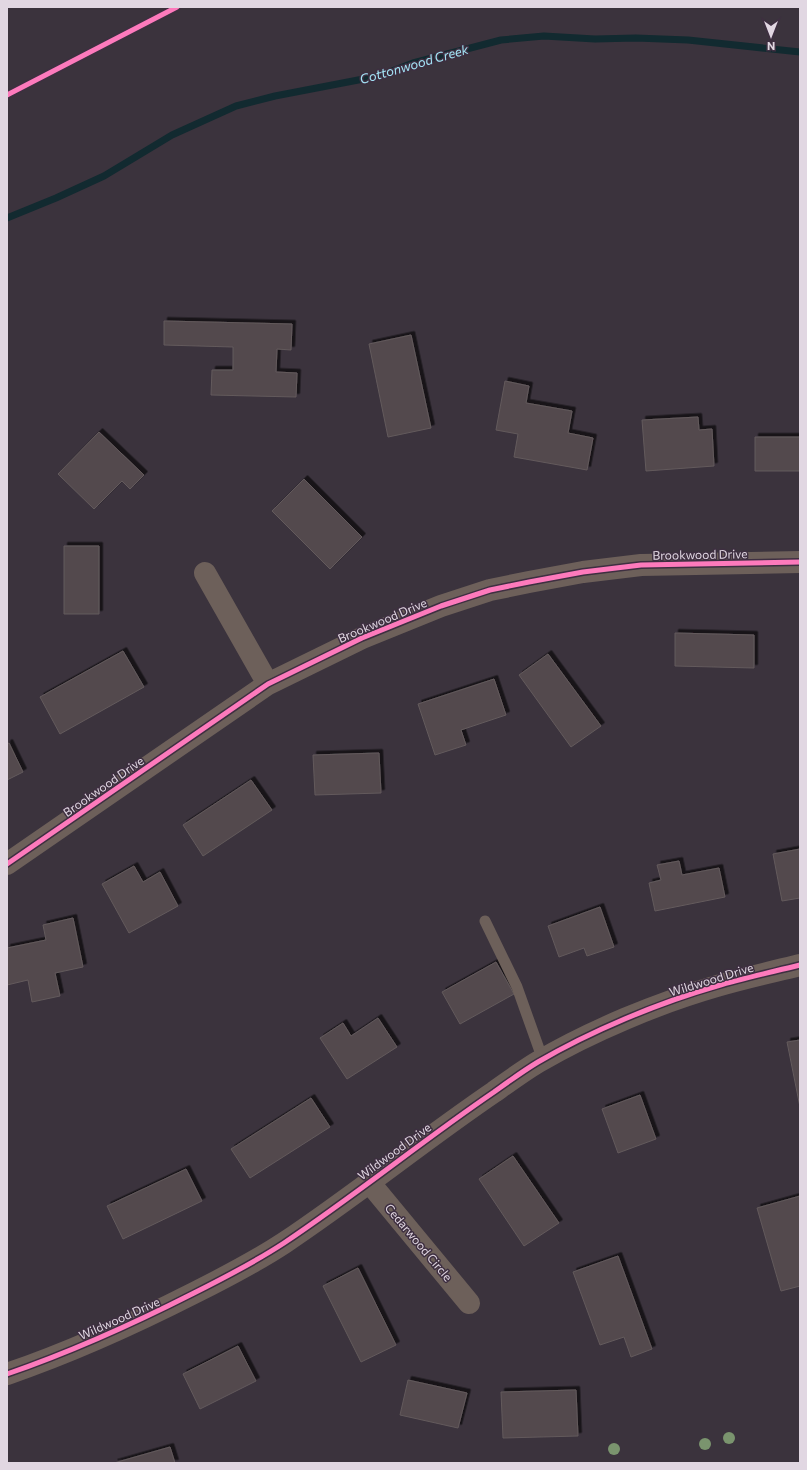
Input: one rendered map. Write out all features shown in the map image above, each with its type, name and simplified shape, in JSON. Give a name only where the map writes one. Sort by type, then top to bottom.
[{"type":"street","name":"Brookwood Drive","points":[[7,864],[268,684],[362,638],[441,606],[490,590],[583,572],[641,565],[800,562]]},
{"type":"street","points":[[205,573],[268,684]]},
{"type":"street","name":"Wildwood Drive","points":[[7,1374],[93,1341],[170,1306],[229,1275],[284,1243],[471,1108],[543,1060],[574,1043],[627,1018],[671,1001],[716,986],[800,965]]},
{"type":"street","name":"Cedarwood Circle","points":[[369,1182],[469,1303]]},
{"type":"lane","points":[[485,921],[517,987],[543,1060]]},
{"type":"building","points":[[164,321],[292,324],[291,350],[277,349],[276,372],[297,373],[296,397],[211,395],[212,370],[233,370],[233,347],[164,345]]},
{"type":"building","points":[[411,335],[431,428],[388,437],[369,344]]},
{"type":"building","points":[[505,381],[529,386],[526,403],[572,411],[568,433],[593,438],[587,470],[514,457],[518,434],[496,430]]},
{"type":"building","points":[[698,417],[699,430],[712,429],[714,466],[646,471],[642,420]]},
{"type":"building","points":[[99,432],[144,475],[130,489],[122,481],[94,509],[58,474]]},
{"type":"building","points":[[755,437],[800,437],[800,471],[755,471]]},
{"type":"building","points":[[304,479],[362,537],[330,569],[272,511]]},
{"type":"building","points":[[64,546],[99,546],[99,614],[64,614]]},
{"type":"building","points":[[675,633],[754,635],[754,668],[675,666]]},
{"type":"building","points":[[123,651],[144,687],[60,734],[40,697]]},
{"type":"building","points":[[548,654],[601,726],[571,747],[519,675]]},
{"type":"building","points":[[494,679],[506,715],[461,730],[466,745],[435,755],[418,704]]},
{"type":"building","points":[[9,743],[23,772],[7,780],[7,744]]},
{"type":"building","points":[[379,753],[381,793],[315,795],[313,755]]},
{"type":"building","points":[[251,780],[272,810],[203,856],[183,825]]},
{"type":"building","points":[[800,849],[800,898],[782,901],[773,854]]},
{"type":"building","points":[[679,861],[682,875],[719,868],[725,897],[655,911],[649,883],[661,880],[657,865]]},
{"type":"building","points":[[134,866],[143,882],[160,872],[178,906],[129,933],[102,884]]},
{"type":"building","points":[[600,907],[614,947],[587,956],[584,948],[559,957],[548,926]]},
{"type":"building","points":[[73,918],[83,967],[55,973],[60,996],[32,1002],[28,980],[7,985],[7,948],[46,940],[43,925]]},
{"type":"building","points":[[496,962],[514,994],[460,1024],[442,992]]},
{"type":"building","points":[[378,1018],[397,1047],[347,1079],[320,1038],[343,1023],[351,1036]]},
{"type":"building","points":[[800,1040],[800,1107],[787,1042]]},
{"type":"building","points":[[640,1095],[656,1139],[618,1153],[602,1109]]},
{"type":"building","points":[[311,1098],[330,1127],[250,1178],[231,1149]]},
{"type":"building","points":[[513,1156],[559,1223],[524,1246],[479,1179]]},
{"type":"building","points":[[186,1169],[202,1201],[123,1239],[107,1206]]},
{"type":"building","points":[[800,1196],[800,1286],[781,1291],[757,1208]]},
{"type":"building","points":[[618,1256],[652,1349],[631,1357],[624,1337],[600,1345],[573,1272]]},
{"type":"building","points":[[358,1268],[396,1345],[361,1362],[323,1286]]},
{"type":"building","points":[[238,1346],[256,1381],[200,1409],[183,1374]]},
{"type":"building","points":[[408,1380],[467,1393],[458,1428],[400,1415]]},
{"type":"building","points":[[576,1390],[578,1436],[503,1438],[501,1392]]},
{"type":"building","points":[[170,1447],[175,1463],[114,1463]]},
{"type":"waterway","name":"Cottonwood Creek","points":[[7,218],[104,176],[172,135],[236,106],[275,96],[379,76],[413,63],[501,40],[544,36],[595,39],[636,38],[688,40],[800,52]]},
{"type":"cycle path","points":[[7,95],[177,7]]},
{"type":"cycle path","points":[[7,864],[268,684],[362,638],[441,606],[490,590],[583,572],[641,565],[800,562]]},
{"type":"cycle path","points":[[7,1374],[78,1347],[125,1326],[239,1270],[262,1257],[311,1225],[516,1077],[538,1062],[580,1039],[648,1009],[695,993],[727,983],[800,965]]}]
